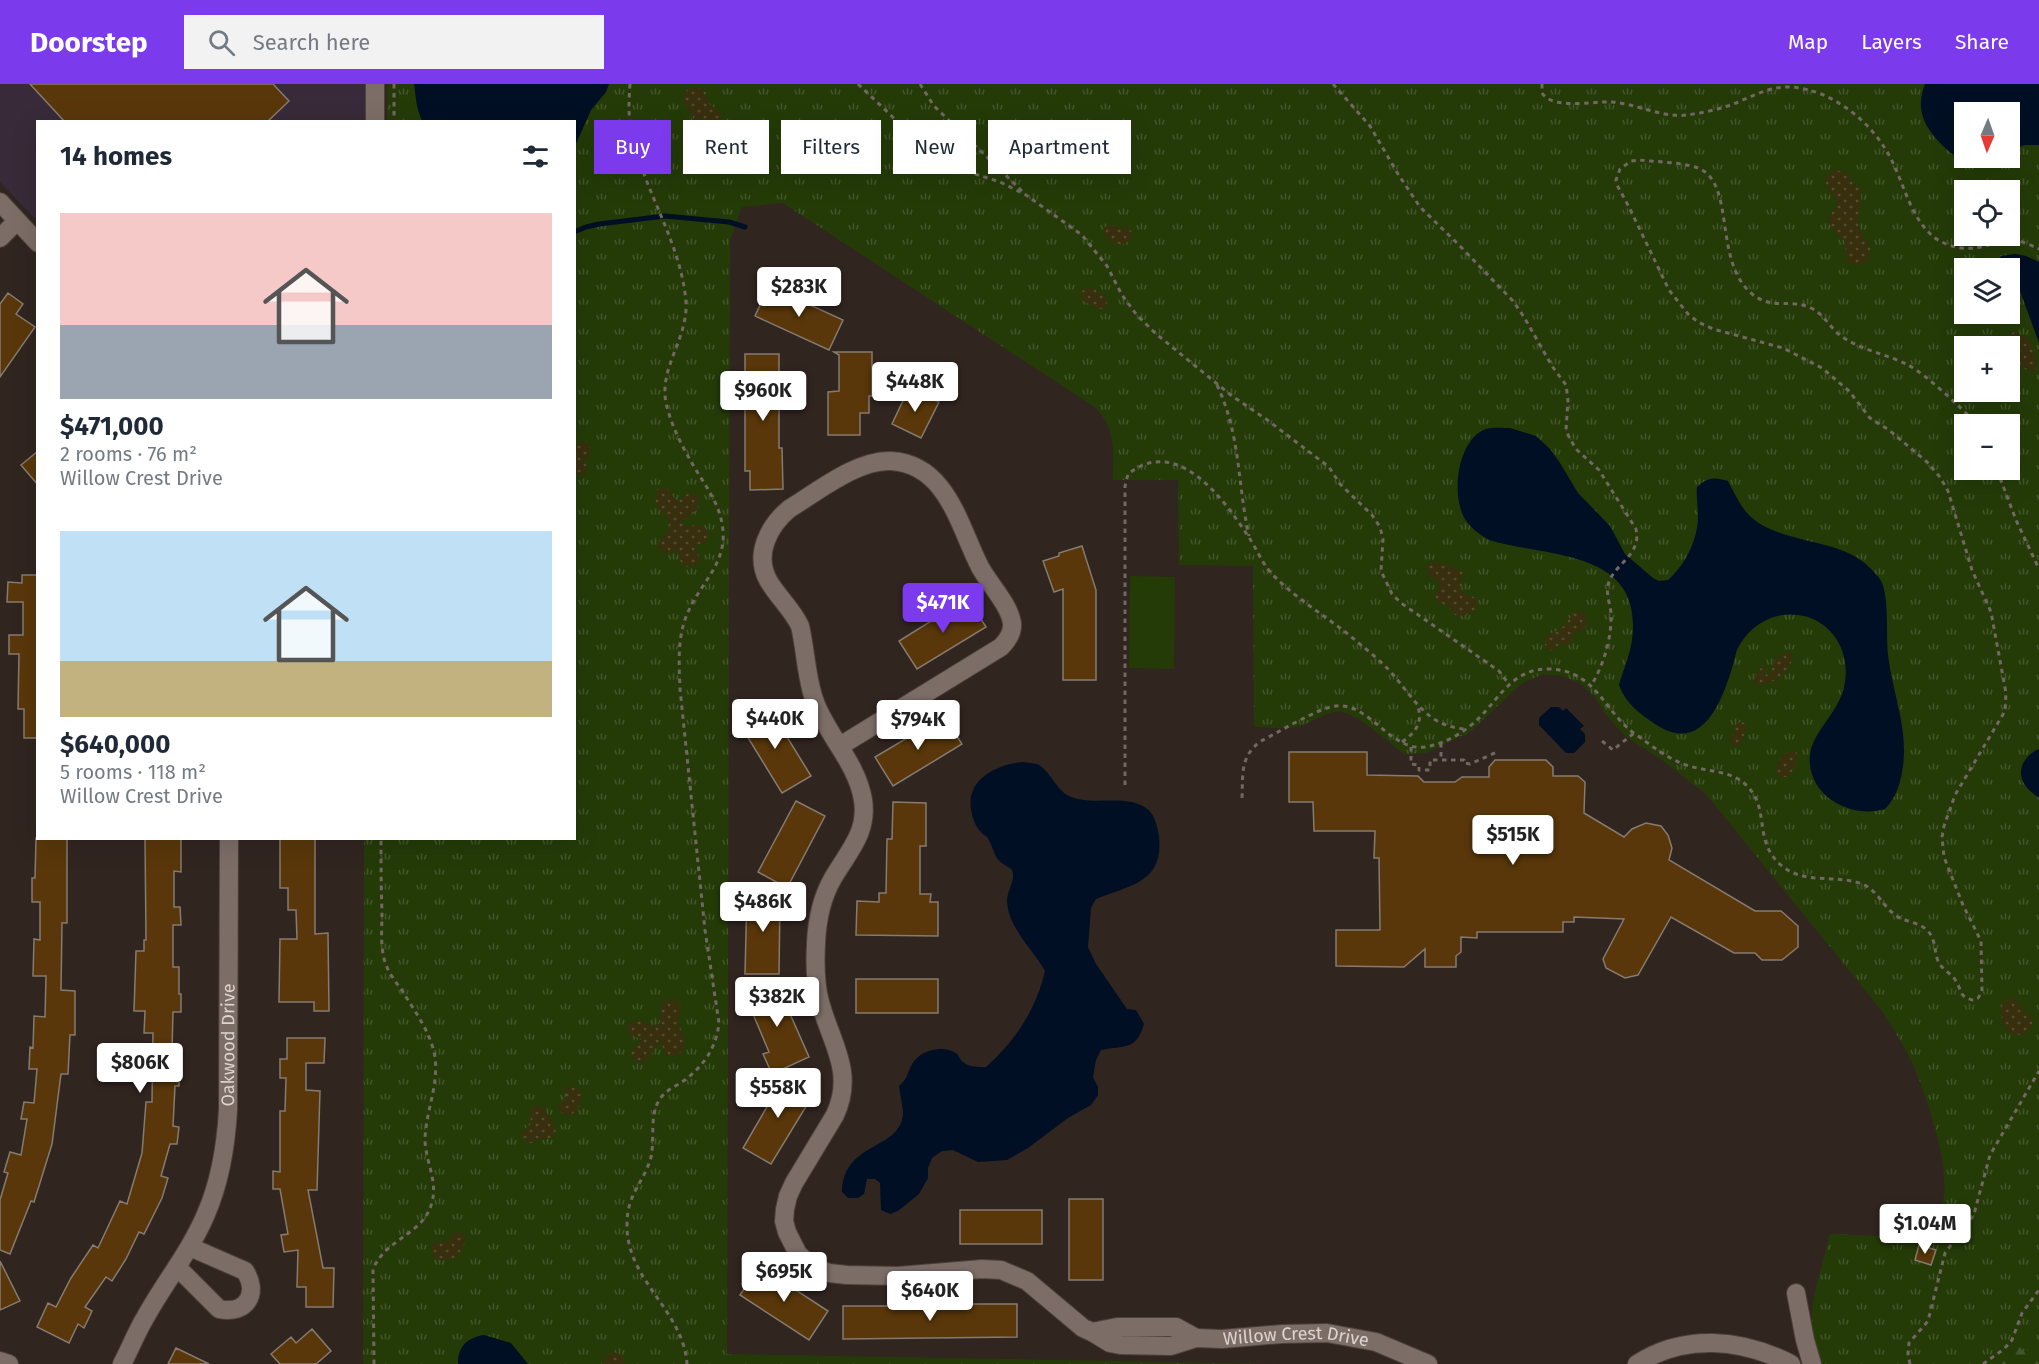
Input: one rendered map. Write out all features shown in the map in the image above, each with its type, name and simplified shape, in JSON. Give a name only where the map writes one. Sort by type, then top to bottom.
[{"type":"street","points":[[375,84],[375,120]]},
{"type":"street","points":[[0,202],[36,241]]},
{"type":"street","points":[[0,238],[16,221]]},
{"type":"street","name":"Willow Crest Drive","points":[[840,746],[1001,647],[1009,639],[1012,631],[1009,614],[981,569],[948,496],[930,477],[906,463],[879,461],[854,470],[789,509],[772,525],[764,546],[764,570],[768,580],[795,615],[800,626],[814,701],[840,746],[863,798],[864,824],[859,839],[826,892],[817,925],[819,1000],[839,1054],[844,1079],[841,1102],[835,1115],[788,1196],[784,1221],[791,1244],[798,1254],[818,1269],[847,1275],[898,1276],[982,1269],[1000,1270],[1027,1281],[1083,1328],[1092,1332],[1117,1327],[1176,1327],[1196,1338],[1222,1339],[1327,1333],[1376,1342],[1428,1364]]},
{"type":"street","name":"Oakwood Drive","points":[[122,1364],[145,1318],[178,1268],[207,1213],[227,1135],[229,840]]},
{"type":"street","points":[[178,1268],[219,1309],[235,1310],[242,1307],[251,1295],[251,1286],[245,1270],[190,1247]]},
{"type":"street","points":[[1796,1293],[1812,1364]]},
{"type":"street","points":[[1637,1364],[1654,1353],[1679,1345],[1702,1342],[1747,1346],[1769,1353],[1791,1364]]},
{"type":"street","points":[[0,1361],[9,1364]]},
{"type":"path","points":[[394,84],[394,120]]},
{"type":"path","points":[[630,84],[628,107],[631,131],[682,278],[686,302],[686,322],[667,371],[664,388],[667,405],[688,456],[715,499],[722,518],[724,533],[720,559],[687,613],[679,651],[680,689],[688,769],[705,930],[718,1023],[716,1041],[706,1061],[658,1100],[654,1113],[651,1157],[628,1206],[627,1222],[630,1251],[637,1268],[675,1323],[682,1338],[687,1364]]},
{"type":"path","points":[[858,84],[898,122],[917,153],[934,161],[999,182],[1026,195]]},
{"type":"path","points":[[920,84],[934,106],[997,169],[1026,195],[1082,235],[1107,266],[1122,295],[1136,314],[1155,333],[1232,396],[1329,467],[1340,484],[1380,527],[1383,539],[1381,571],[1392,594],[1415,615],[1499,671],[1508,683]]},
{"type":"path","points":[[1333,84],[1370,126],[1420,207],[1459,244],[1524,317],[1548,360],[1566,385],[1568,400],[1566,430],[1569,437],[1576,449],[1608,481],[1636,529],[1638,541],[1610,580],[1609,639],[1600,669],[1592,684]]},
{"type":"path","points":[[1542,84],[1542,93],[1552,101],[1613,102],[1674,116],[1720,108],[1770,88],[1807,89],[1839,102],[1852,111],[1881,143],[1917,216],[1936,238],[1963,249],[2009,239],[2039,249]]},
{"type":"path","points":[[1242,798],[1246,757],[1252,748],[1261,741],[1328,708],[1345,706],[1354,709],[1402,742],[1412,747],[1424,747],[1441,742],[1466,729],[1480,717],[1508,683],[1533,672],[1551,669],[1574,674],[1592,684],[1617,719],[1634,734],[1681,763],[1733,776],[1741,781],[1754,794],[1759,803],[1763,837],[1768,849],[1782,866],[1800,876],[1856,882],[1870,888],[1894,914],[1928,931],[1936,948],[1939,963],[1957,981],[1961,993],[1966,999],[1978,998],[1982,992],[1981,941],[1948,868],[1942,848],[1942,837],[1955,795],[2005,711],[2006,693],[1991,612],[1972,570],[1948,491],[1927,462],[1889,430],[1870,418],[1849,391],[1822,368],[1783,348],[1713,329],[1688,314],[1669,290],[1635,217],[1617,185],[1616,180],[1620,169],[1625,164],[1639,160],[1689,166],[1704,172],[1717,187],[1723,204],[1725,234],[1733,267],[1741,284],[1752,295],[1770,304],[1796,303],[1814,309],[1842,337],[1915,369],[1966,414]]},
{"type":"path","points":[[1215,382],[1227,407],[1233,428],[1249,537]]},
{"type":"path","points":[[1125,785],[1124,497],[1128,474],[1155,460],[1186,468],[1211,488],[1249,537],[1260,560],[1273,575],[1316,612],[1360,643],[1388,669],[1418,705],[1436,721],[1454,728],[1466,729]]},
{"type":"path","points":[[2000,480],[2007,501],[2039,569]]},
{"type":"path","points":[[1402,742],[1417,728],[1420,721],[1418,705]]},
{"type":"path","points":[[1602,741],[1613,750],[1634,734]]},
{"type":"path","points":[[1441,742],[1441,760]]},
{"type":"path","points":[[1412,747],[1412,764],[1419,765],[1419,770],[1430,770],[1430,760],[1464,760],[1464,763],[1470,764],[1474,760],[1497,752]]},
{"type":"path","points":[[374,1364],[374,1269],[378,1257],[419,1226],[432,1203],[434,1187],[426,1155],[425,1139],[426,1123],[436,1078],[433,1047],[428,1033],[386,964],[382,937],[381,840]]},
{"type":"path","points":[[1910,1364],[1909,1343],[1928,1321],[1945,1253],[1974,1214],[1990,1155],[2039,1071]]},
{"type":"path","points":[[1983,1364],[2004,1349],[2012,1340],[2022,1313],[2039,1290]]},
{"type":"shaded area","points":[[0,84],[365,84],[365,120],[36,120],[36,220],[0,182]]},
{"type":"green space","points":[[387,84],[2039,84],[2039,1364],[1822,1364],[1812,1330],[1812,1314],[1830,1234],[1892,1235],[1905,1234],[1925,1227],[1940,1209],[1944,1196],[1940,1148],[1931,1113],[1914,1067],[1882,1011],[1706,794],[1662,760],[1625,736],[1605,713],[1595,697],[1580,683],[1562,676],[1543,674],[1521,684],[1470,732],[1426,753],[1404,754],[1366,724],[1343,712],[1332,712],[1295,727],[1254,727],[1253,566],[1179,565],[1178,480],[1113,480],[1111,433],[1103,416],[1096,408],[783,203],[742,207],[730,240],[727,1354],[1277,1364],[363,1364],[364,840],[576,840],[576,120],[387,120]]},
{"type":"green space","points":[[1130,576],[1175,577],[1174,669],[1129,668]]},
{"type":"green space","points":[[2039,1342],[2039,1364],[1995,1364],[2011,1348],[2018,1345],[2023,1351],[2027,1351]]},
{"type":"sand","points":[[694,87],[705,90],[709,104],[721,112],[721,120],[692,120],[693,117],[683,97],[688,90]]},
{"type":"sand","points":[[1835,170],[1847,173],[1853,184],[1861,189],[1858,224],[1871,251],[1867,261],[1860,264],[1853,265],[1848,262],[1844,241],[1829,222],[1829,217],[1838,203],[1827,186],[1826,178]]},
{"type":"sand","points":[[1108,225],[1130,229],[1131,239],[1125,244],[1113,243],[1103,233],[1104,228]]},
{"type":"sand","points":[[1085,288],[1103,295],[1107,301],[1106,308],[1100,309],[1083,301],[1081,293]]},
{"type":"sand","points":[[2014,332],[2030,340],[2037,364],[2036,370],[2033,372],[2025,369],[2020,361],[2020,336],[2008,336]]},
{"type":"sand","points":[[583,442],[589,444],[591,450],[585,461],[588,469],[584,474],[576,476],[576,446]]},
{"type":"sand","points":[[665,487],[676,501],[690,494],[699,498],[697,510],[682,522],[686,527],[702,526],[709,533],[707,541],[694,546],[700,558],[698,564],[693,567],[682,566],[678,552],[666,554],[659,548],[658,543],[669,527],[666,516],[656,504],[655,495],[658,489]]},
{"type":"sand","points":[[1435,562],[1463,572],[1461,590],[1476,598],[1478,604],[1472,612],[1462,616],[1455,615],[1446,604],[1436,602],[1435,595],[1440,588],[1439,583],[1429,575],[1427,570],[1429,563]]},
{"type":"sand","points":[[1581,611],[1587,618],[1586,628],[1574,633],[1571,644],[1560,644],[1553,650],[1547,649],[1544,642],[1546,636],[1562,628],[1574,613]]},
{"type":"sand","points":[[1786,652],[1793,656],[1784,673],[1774,681],[1755,684],[1754,680],[1758,670],[1766,666],[1769,676],[1776,659]]},
{"type":"sand","points":[[1740,722],[1747,726],[1741,744],[1734,747],[1730,741],[1736,725]]},
{"type":"sand","points":[[1793,750],[1797,753],[1796,765],[1788,777],[1781,777],[1777,773],[1779,762],[1783,756]]},
{"type":"sand","points":[[2011,998],[2016,999],[2023,1011],[2032,1018],[2032,1028],[2022,1035],[2011,1034],[2002,1020],[2002,1004]]},
{"type":"sand","points":[[670,999],[679,1003],[681,1007],[678,1022],[685,1040],[683,1051],[673,1057],[670,1056],[660,1042],[648,1059],[636,1062],[631,1055],[632,1050],[639,1045],[641,1039],[628,1034],[628,1025],[637,1020],[653,1026],[658,1025],[661,1003]]},
{"type":"sand","points":[[573,1086],[581,1091],[581,1099],[576,1110],[566,1116],[560,1111],[559,1106],[566,1096],[566,1088]]},
{"type":"sand","points":[[537,1105],[544,1109],[550,1117],[556,1133],[549,1139],[541,1138],[528,1143],[522,1137],[522,1131],[531,1124],[530,1109]]},
{"type":"sand","points":[[456,1232],[465,1237],[460,1253],[447,1260],[435,1258],[431,1249],[433,1242],[448,1241]]},
{"type":"sand","points":[[614,1352],[623,1356],[625,1364],[602,1364],[607,1355]]},
{"type":"water","points":[[414,84],[609,84],[606,92],[591,110],[576,144],[576,120],[422,120],[417,107]]},
{"type":"water","points":[[1925,84],[2039,84],[2039,145],[2020,147],[2020,102],[1954,102],[1954,155],[1943,146],[1925,123],[1921,105]]},
{"type":"water","points":[[2015,254],[2039,262],[2039,343],[2020,291],[2020,258],[2000,258]]},
{"type":"water","points":[[1510,428],[1536,436],[1550,449],[1578,493],[1610,526],[1625,554],[1659,581],[1668,580],[1690,551],[1696,533],[1698,516],[1697,487],[1705,481],[1715,479],[1728,481],[1744,509],[1760,524],[1775,531],[1842,551],[1857,558],[1877,575],[1884,590],[1888,655],[1904,741],[1899,784],[1894,797],[1885,809],[1865,811],[1839,804],[1824,793],[1813,777],[1810,752],[1843,691],[1846,668],[1841,647],[1835,637],[1819,622],[1808,617],[1776,616],[1757,625],[1749,632],[1737,650],[1715,710],[1697,729],[1685,733],[1671,732],[1655,724],[1634,708],[1625,698],[1619,685],[1632,640],[1632,610],[1623,589],[1608,573],[1588,563],[1489,540],[1467,522],[1462,512],[1459,500],[1459,471],[1468,445],[1476,435],[1486,429]]},
{"type":"water","points":[[1551,707],[1559,707],[1563,711],[1566,708],[1584,726],[1580,729],[1585,734],[1585,742],[1574,753],[1566,753],[1539,725],[1539,718]]},
{"type":"water","points":[[2039,749],[2039,798],[2026,787],[2022,780],[2021,769],[2026,759]]},
{"type":"water","points":[[1023,762],[1042,767],[1060,789],[1069,796],[1088,800],[1128,801],[1146,808],[1154,817],[1159,836],[1156,864],[1142,880],[1096,899],[1091,908],[1088,947],[1096,964],[1127,1009],[1136,1010],[1144,1024],[1141,1033],[1133,1043],[1101,1050],[1096,1060],[1093,1077],[1098,1087],[1098,1095],[1091,1105],[1007,1160],[978,1162],[953,1150],[942,1151],[932,1158],[928,1168],[928,1178],[919,1194],[898,1211],[890,1214],[881,1210],[880,1183],[875,1179],[867,1179],[864,1194],[858,1198],[848,1198],[842,1192],[845,1176],[852,1164],[861,1155],[892,1135],[900,1126],[903,1114],[899,1086],[914,1061],[926,1052],[942,1049],[957,1054],[968,1065],[986,1067],[1006,1047],[1023,1024],[1041,985],[1045,971],[1016,929],[1008,911],[1007,901],[1013,878],[1012,870],[997,858],[987,837],[977,826],[971,809],[971,798],[979,781],[994,770]]},
{"type":"water","points":[[484,1335],[511,1343],[528,1364],[458,1364],[460,1352],[465,1344],[473,1338]]},
{"type":"building","points":[[30,84],[273,84],[289,101],[269,120],[63,120]]},
{"type":"building","points":[[769,286],[843,320],[829,350],[755,316]]},
{"type":"building","points":[[8,293],[23,304],[16,314],[35,327],[0,377],[0,304]]},
{"type":"building","points":[[834,352],[872,352],[872,396],[869,396],[869,413],[860,413],[860,435],[828,435],[828,392],[839,391],[839,355]]},
{"type":"building","points":[[745,354],[779,354],[779,448],[782,448],[783,489],[750,490],[750,471],[745,471]]},
{"type":"building","points":[[909,388],[939,402],[921,438],[892,424]]},
{"type":"building","points":[[36,453],[36,483],[21,465]]},
{"type":"building","points":[[1082,546],[1096,590],[1096,680],[1063,680],[1063,589],[1054,592],[1043,561]]},
{"type":"building","points":[[22,575],[36,575],[36,738],[24,738],[24,709],[18,709],[19,654],[9,654],[9,635],[23,635],[23,602],[7,602],[8,582],[22,583]]},
{"type":"building","points":[[968,598],[986,627],[917,669],[899,641]]},
{"type":"building","points":[[768,706],[811,776],[782,793],[739,723]]},
{"type":"building","points":[[944,716],[962,744],[893,786],[875,757]]},
{"type":"building","points":[[1289,752],[1367,752],[1367,775],[1418,776],[1424,782],[1455,782],[1462,777],[1489,777],[1489,767],[1495,760],[1546,760],[1553,767],[1553,776],[1578,776],[1585,782],[1584,813],[1624,837],[1632,829],[1646,823],[1661,826],[1668,835],[1672,848],[1669,860],[1755,911],[1781,911],[1798,926],[1798,947],[1782,960],[1762,960],[1755,953],[1734,953],[1671,917],[1638,975],[1625,978],[1606,968],[1603,959],[1624,919],[1574,917],[1574,922],[1563,922],[1563,932],[1477,932],[1477,938],[1461,937],[1461,952],[1456,956],[1456,967],[1425,967],[1425,949],[1404,967],[1336,966],[1336,930],[1380,930],[1379,858],[1374,858],[1375,831],[1314,831],[1313,802],[1289,802]]},
{"type":"building","points":[[796,801],[825,816],[787,888],[758,872]]},
{"type":"building","points":[[893,802],[926,803],[926,846],[920,846],[920,894],[931,894],[930,902],[938,902],[938,936],[856,935],[857,901],[879,902],[879,893],[886,893],[887,839],[892,839]]},
{"type":"building","points":[[36,838],[36,840],[67,840],[67,923],[62,923],[61,990],[75,991],[75,1035],[70,1035],[68,1074],[61,1074],[52,1144],[34,1202],[31,1201],[10,1254],[0,1250],[0,1200],[8,1173],[4,1172],[10,1152],[21,1155],[27,1119],[21,1119],[24,1102],[34,1103],[37,1069],[29,1069],[30,1047],[33,1048],[34,1016],[45,1017],[46,976],[33,976],[34,939],[40,940],[40,902],[32,902],[32,878],[35,878]]},
{"type":"building","points":[[145,840],[181,840],[181,872],[174,871],[174,907],[180,907],[181,925],[173,925],[173,967],[179,967],[179,994],[181,994],[181,1012],[173,1012],[172,1050],[179,1050],[179,1086],[175,1086],[173,1126],[179,1127],[177,1144],[170,1144],[161,1176],[168,1178],[162,1198],[144,1234],[139,1232],[112,1281],[106,1277],[85,1307],[92,1311],[84,1328],[78,1324],[69,1343],[37,1327],[48,1303],[56,1307],[71,1278],[93,1245],[98,1248],[120,1201],[127,1204],[142,1153],[146,1102],[152,1102],[153,1033],[144,1033],[145,1011],[134,1011],[136,951],[144,951],[144,940],[146,940]]},
{"type":"building","points":[[280,840],[315,840],[315,934],[328,933],[329,1011],[314,1011],[314,1002],[279,1002],[280,939],[297,939],[296,910],[288,910],[288,888],[280,888]]},
{"type":"building","points":[[747,892],[784,893],[780,901],[779,974],[745,974]]},
{"type":"building","points":[[856,979],[938,979],[938,1013],[856,1013]]},
{"type":"building","points":[[776,982],[809,1057],[772,1074],[763,1054],[769,1052],[745,995]]},
{"type":"building","points":[[287,1038],[325,1038],[324,1063],[306,1063],[306,1090],[320,1091],[317,1190],[308,1190],[323,1268],[334,1268],[333,1307],[306,1307],[306,1287],[297,1287],[298,1250],[284,1252],[281,1235],[288,1234],[280,1189],[273,1189],[273,1171],[280,1172],[280,1111],[285,1111],[286,1078],[280,1078],[280,1059],[287,1059]]},
{"type":"building","points":[[779,1074],[813,1095],[771,1164],[743,1148],[775,1093],[769,1090]]},
{"type":"building","points":[[1069,1199],[1103,1199],[1103,1280],[1069,1280]]},
{"type":"building","points":[[960,1210],[1042,1210],[1042,1244],[960,1244]]},
{"type":"building","points":[[1919,1245],[1936,1250],[1931,1265],[1915,1260]]},
{"type":"building","points":[[0,1261],[20,1301],[0,1310]]},
{"type":"building","points":[[759,1266],[828,1311],[809,1340],[740,1295]]},
{"type":"building","points":[[937,1304],[1017,1304],[1017,1337],[843,1339],[843,1306],[937,1306]]},
{"type":"building","points":[[312,1329],[331,1351],[316,1364],[280,1364],[271,1354],[291,1337],[296,1343]]},
{"type":"building","points":[[176,1348],[209,1364],[168,1364]]},
{"type":"waterway","points":[[576,231],[599,224],[665,216],[729,222],[745,227]]}]
